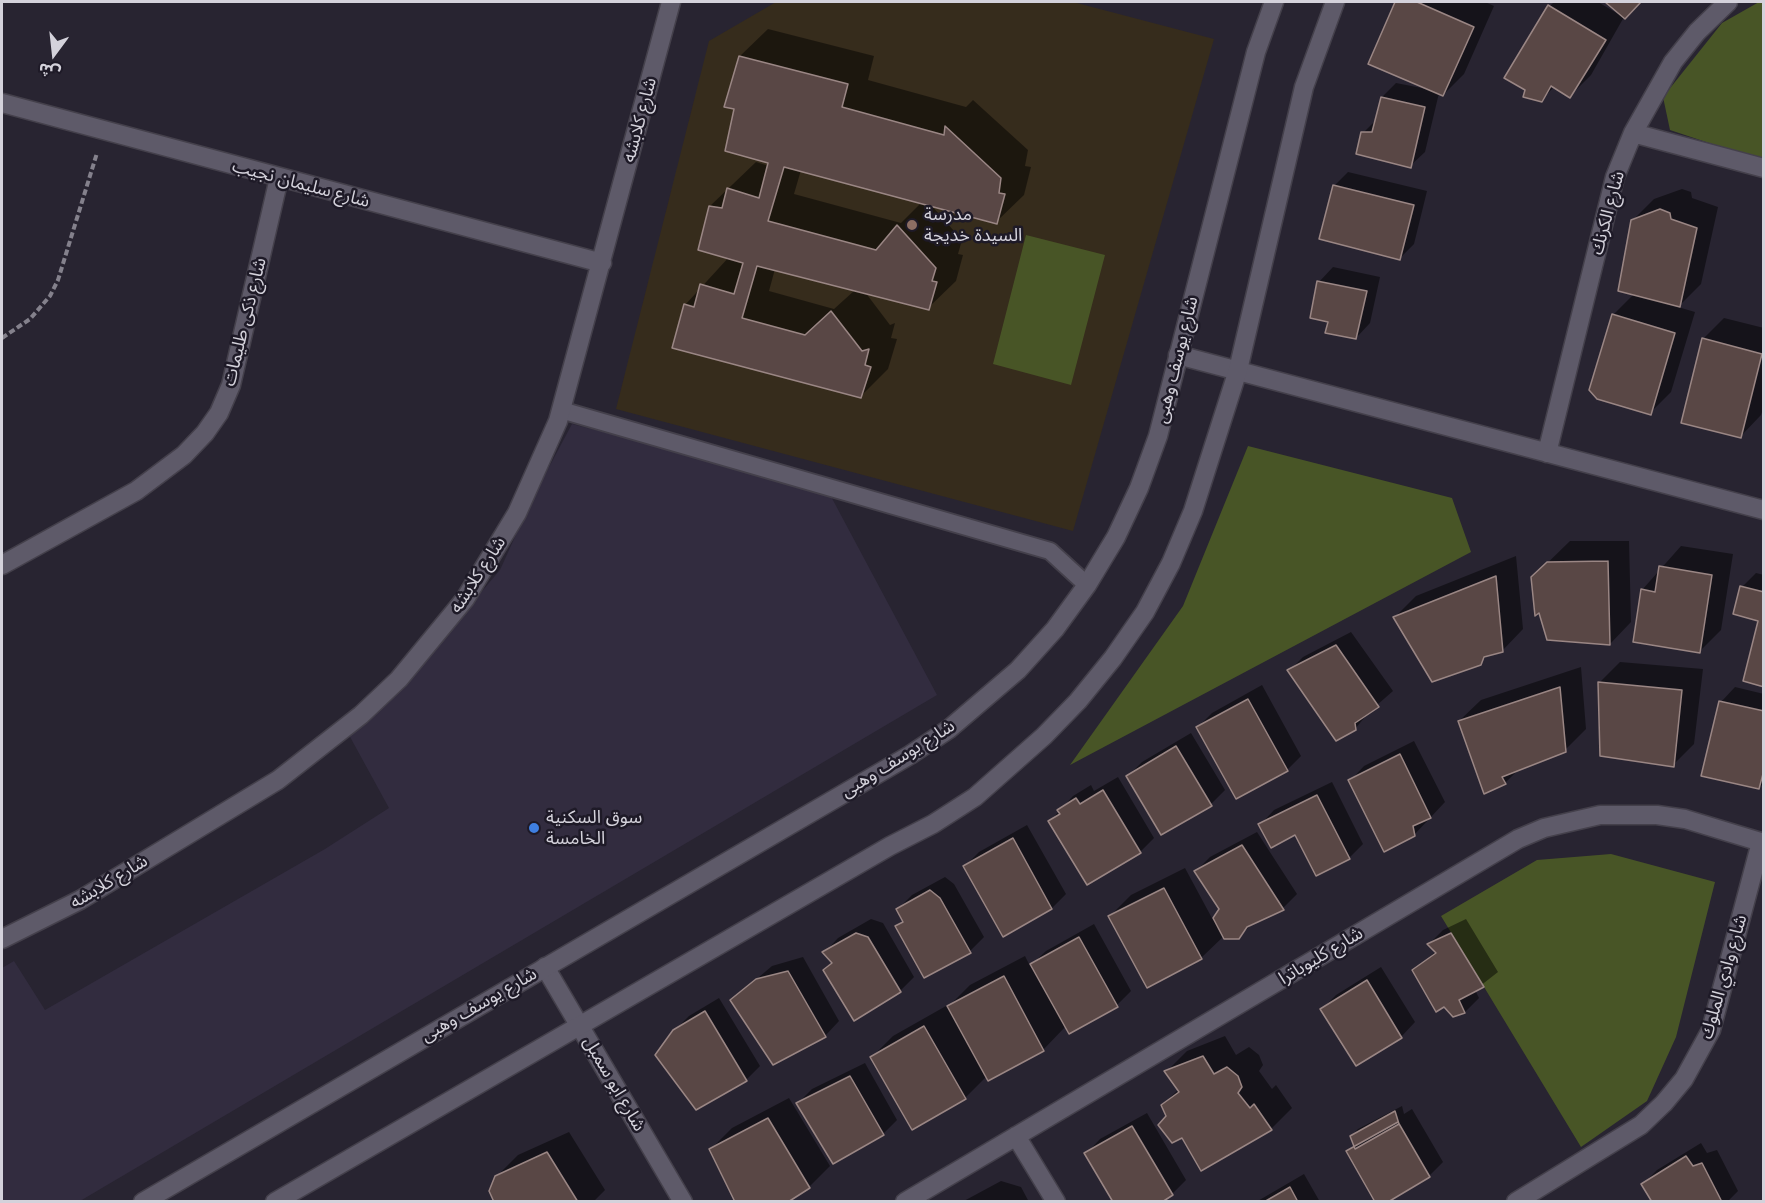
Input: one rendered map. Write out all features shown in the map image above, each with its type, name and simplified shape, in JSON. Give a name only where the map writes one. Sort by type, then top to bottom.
[{"type":"street","name":"شارع كلابشه","points":[[2,939],[80,900],[278,780],[361,715],[434,639],[487,566],[539,468],[561,410],[671,2]]},
{"type":"street","name":"شارع يوسف وهبى","points":[[143,1202],[910,755],[949,729],[1018,670],[1055,629],[1087,585],[1116,537],[1139,488],[1158,436],[1256,52],[1274,2]]},
{"type":"street","points":[[275,1202],[890,846],[933,824],[975,797],[1044,736],[1113,658],[1145,612],[1171,563],[1193,511],[1238,370],[1304,87],[1335,2]]},
{"type":"street","name":"شارع الكرنك","points":[[1547,453],[1615,177],[1633,133],[1673,62],[1697,32],[1728,2]]},
{"type":"street","name":"شارع سليمان نجيب","points":[[2,103],[602,263]]},
{"type":"street","points":[[1633,133],[1764,168]]},
{"type":"street","name":"شارع ذكى طليمات","points":[[2,565],[136,491],[184,455],[205,433],[219,412],[231,385],[279,178]]},
{"type":"street","points":[[1178,355],[1764,510]]},
{"type":"street","name":"شارع كليوباترا","points":[[905,1202],[1518,839],[1544,828],[1600,815],[1657,815],[1685,819],[1762,842]]},
{"type":"street","name":"شارع وادي الملوك","points":[[1516,1202],[1641,1125],[1684,1079],[1711,1030],[1762,842]]},
{"type":"street","name":"شارع ابو سمبل","points":[[545,967],[683,1202]]},
{"type":"street","points":[[1016,1136],[1056,1202]]},
{"type":"lane","points":[[561,410],[1050,551],[1087,585]]},
{"type":"path","points":[[2,338],[30,319],[41,308],[58,280],[104,130]]},
{"type":"shaded area","name":"مدرسة السيدة خديجة","points":[[776,2],[1073,2],[1214,39],[1073,531],[616,409],[709,41]]},
{"type":"shaded area","name":"سوق السكنية الخامسة","points":[[572,424],[827,489],[937,695],[80,1201],[2,1201],[2,968],[14,961],[45,1010],[325,849],[389,808],[349,735],[426,657],[500,570],[533,497]]},
{"type":"green space","points":[[1759,2],[1763,2],[1763,161],[1670,130],[1663,97],[1722,23]]},
{"type":"green space","points":[[1026,235],[1105,255],[1071,385],[993,364]]},
{"type":"green space","points":[[1248,446],[1452,498],[1471,552],[1070,765],[1183,606]]},
{"type":"green space","points":[[1611,854],[1715,882],[1676,1037],[1647,1101],[1581,1147],[1441,916],[1537,860]]},
{"type":"building","points":[[1395,2],[1417,2],[1474,27],[1443,96],[1368,64]]},
{"type":"building","points":[[1605,2],[1641,2],[1625,19]]},
{"type":"building","points":[[1548,5],[1606,40],[1570,98],[1551,86],[1542,102],[1523,97],[1525,90],[1504,78]]},
{"type":"building","points":[[739,56],[848,84],[842,107],[944,135],[945,126],[1001,178],[999,193],[1005,194],[997,224],[784,167],[768,221],[876,250],[897,225],[936,268],[932,281],[937,282],[929,310],[757,266],[742,318],[805,335],[831,311],[862,351],[869,349],[865,365],[871,367],[861,398],[672,348],[684,304],[694,307],[700,284],[734,294],[743,263],[698,250],[709,206],[722,208],[727,188],[759,198],[768,163],[725,151],[734,109],[724,107]]},
{"type":"building","points":[[1381,97],[1425,107],[1411,168],[1356,154],[1361,132],[1372,132]]},
{"type":"building","points":[[1333,185],[1414,205],[1400,260],[1319,239]]},
{"type":"building","points":[[1660,209],[1670,213],[1671,219],[1697,228],[1680,307],[1618,291],[1631,220]]},
{"type":"building","points":[[1317,281],[1367,291],[1356,339],[1325,333],[1328,322],[1310,318]]},
{"type":"building","points":[[1612,314],[1675,333],[1651,415],[1597,399],[1589,390]]},
{"type":"building","points":[[1702,338],[1762,354],[1741,438],[1681,423]]},
{"type":"building","points":[[1608,561],[1610,645],[1547,640],[1539,613],[1535,616],[1531,577],[1547,562]]},
{"type":"building","points":[[1659,566],[1712,575],[1700,653],[1633,642],[1641,589],[1655,592]]},
{"type":"building","points":[[1496,576],[1503,652],[1484,657],[1481,665],[1432,682],[1393,617]]},
{"type":"building","points":[[1740,586],[1764,592],[1764,687],[1743,681],[1758,621],[1733,614]]},
{"type":"building","points":[[1336,645],[1379,707],[1355,723],[1356,730],[1336,741],[1287,670]]},
{"type":"building","points":[[1598,682],[1682,690],[1674,767],[1600,756]]},
{"type":"building","points":[[1560,687],[1566,752],[1502,777],[1506,784],[1484,794],[1458,721]]},
{"type":"building","points":[[1248,699],[1288,771],[1236,799],[1196,727]]},
{"type":"building","points":[[1719,701],[1764,711],[1764,770],[1759,789],[1701,776]]},
{"type":"building","points":[[1176,746],[1212,806],[1161,835],[1126,776]]},
{"type":"building","points":[[1400,754],[1431,818],[1413,826],[1415,836],[1384,852],[1348,780]]},
{"type":"building","points":[[1103,790],[1141,853],[1087,885],[1048,821],[1060,814],[1057,810],[1076,798],[1080,804]]},
{"type":"building","points":[[1317,795],[1350,859],[1316,876],[1295,835],[1271,848],[1258,824]]},
{"type":"building","points":[[1013,838],[1052,909],[1003,937],[963,866]]},
{"type":"building","points":[[1242,845],[1284,910],[1247,927],[1239,939],[1224,939],[1213,918],[1219,909],[1194,871]]},
{"type":"building","points":[[1164,888],[1202,959],[1147,988],[1108,916]]},
{"type":"building","points":[[930,890],[940,898],[971,953],[924,978],[895,926],[903,922],[896,909]]},
{"type":"building","points":[[856,933],[868,937],[901,992],[854,1021],[823,970],[832,963],[822,952]]},
{"type":"building","points":[[1451,933],[1484,987],[1459,1000],[1465,1013],[1453,1017],[1444,1007],[1436,1012],[1412,970],[1436,953],[1427,944]]},
{"type":"building","points":[[1079,937],[1118,1007],[1069,1034],[1030,964]]},
{"type":"building","points":[[788,971],[826,1037],[773,1065],[730,1000],[756,979]]},
{"type":"building","points":[[1004,976],[1044,1051],[988,1081],[947,1006]]},
{"type":"building","points":[[1367,980],[1402,1038],[1356,1066],[1320,1009]]},
{"type":"building","points":[[705,1011],[747,1081],[696,1110],[655,1055],[673,1030]]},
{"type":"building","points":[[924,1026],[966,1099],[912,1130],[870,1057]]},
{"type":"building","points":[[1203,1056],[1214,1074],[1227,1067],[1238,1076],[1242,1087],[1238,1093],[1250,1108],[1254,1104],[1272,1130],[1201,1171],[1182,1138],[1172,1143],[1158,1125],[1166,1116],[1161,1105],[1179,1092],[1164,1071]]},
{"type":"building","points":[[850,1076],[884,1135],[833,1164],[796,1103]]},
{"type":"building","points":[[1395,1111],[1399,1124],[1355,1149],[1350,1136]]},
{"type":"building","points":[[768,1118],[810,1188],[788,1202],[735,1202],[709,1149]]},
{"type":"building","points":[[1398,1122],[1430,1177],[1388,1202],[1375,1202],[1346,1151]]},
{"type":"building","points":[[1132,1126],[1173,1195],[1162,1202],[1113,1202],[1084,1153]]},
{"type":"building","points":[[547,1152],[578,1202],[494,1202],[489,1191],[495,1176]]},
{"type":"building","points":[[1686,1156],[1693,1166],[1702,1163],[1722,1202],[1652,1202],[1641,1184]]},
{"type":"building","points":[[1290,1187],[1298,1202],[1264,1202]]},
{"type":"place","name":"مدرسة السيدة خديجة","points":[[912,225]]},
{"type":"place","name":"سوق السكنية الخامسة","points":[[534,828]]}]
